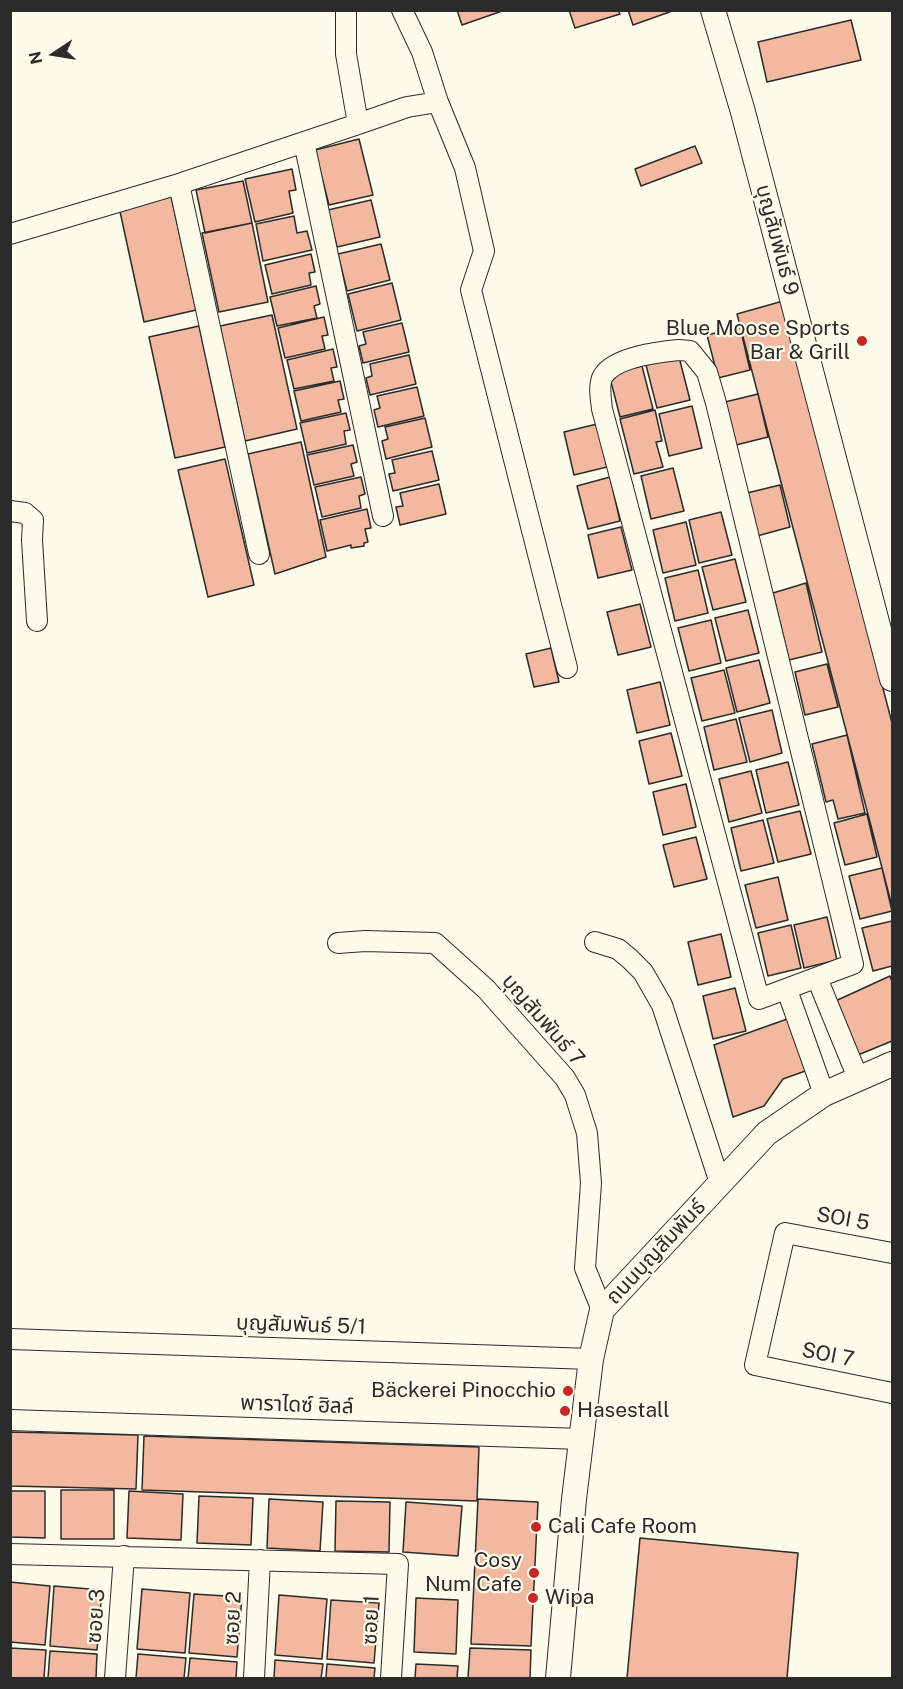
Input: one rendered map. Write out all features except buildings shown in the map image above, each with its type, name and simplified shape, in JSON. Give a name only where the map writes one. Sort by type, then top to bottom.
[{"type":"street","points":[[346,10],[346,54],[358,124]]},
{"type":"street","points":[[402,10],[422,52],[438,102],[465,168],[484,251],[471,290],[567,668]]},
{"type":"street","name":"บุญสัมพันธ์ 9","points":[[713,10],[743,112],[892,679]]},
{"type":"street","points":[[10,234],[179,184],[407,107],[438,102]]},
{"type":"street","points":[[304,142],[383,516]]},
{"type":"street","points":[[179,184],[260,554]]},
{"type":"street","points":[[690,351],[707,372],[716,403],[853,964],[817,978],[759,999],[602,409],[600,386],[604,375],[617,364],[654,352],[690,351]]},
{"type":"street","points":[[10,511],[25,513],[33,520],[37,621]]},
{"type":"street","name":"บุญสัมพันธ์ 7","points":[[338,943],[365,941],[435,943],[486,989],[565,1078],[575,1095],[587,1133],[591,1183],[585,1269],[602,1310]]},
{"type":"street","points":[[595,942],[618,949],[630,959],[643,972],[662,1005],[720,1183]]},
{"type":"street","points":[[817,978],[858,1078]]},
{"type":"street","points":[[787,990],[824,1094]]},
{"type":"street","name":"ถนนบุญสัมพันธ์","points":[[558,1678],[574,1499],[591,1359],[602,1310],[767,1133],[824,1094],[892,1064]]},
{"type":"street","name":"SOI 5","points":[[755,1365],[785,1233],[892,1253]]},
{"type":"street","name":"บุญสัมพันธ์ 5/1","points":[[10,1339],[591,1359]]},
{"type":"street","name":"SOI 7","points":[[755,1365],[892,1393]]},
{"type":"street","name":"พาราไดซ์ ฮิลล์","points":[[10,1420],[582,1439]]},
{"type":"street","points":[[10,1554],[260,1560]]},
{"type":"street","name":"ซอย 3","points":[[116,1678],[124,1556]]},
{"type":"street","name":"ซอย 1","points":[[260,1560],[398,1564],[392,1678]]},
{"type":"street","name":"ซอย 2","points":[[254,1678],[260,1560]]},
{"type":"place","name":"Blue Moose Sports Bar & Grill","points":[[862,341]]},
{"type":"place","name":"Bäckerei Pinocchio","points":[[568,1391]]},
{"type":"place","name":"Hasestall","points":[[565,1411]]},
{"type":"place","name":"Cali Cafe Room","points":[[536,1527]]},
{"type":"place","name":"Cosy Num Cafe","points":[[534,1573]]},
{"type":"place","name":"Wipa","points":[[533,1598]]}]
